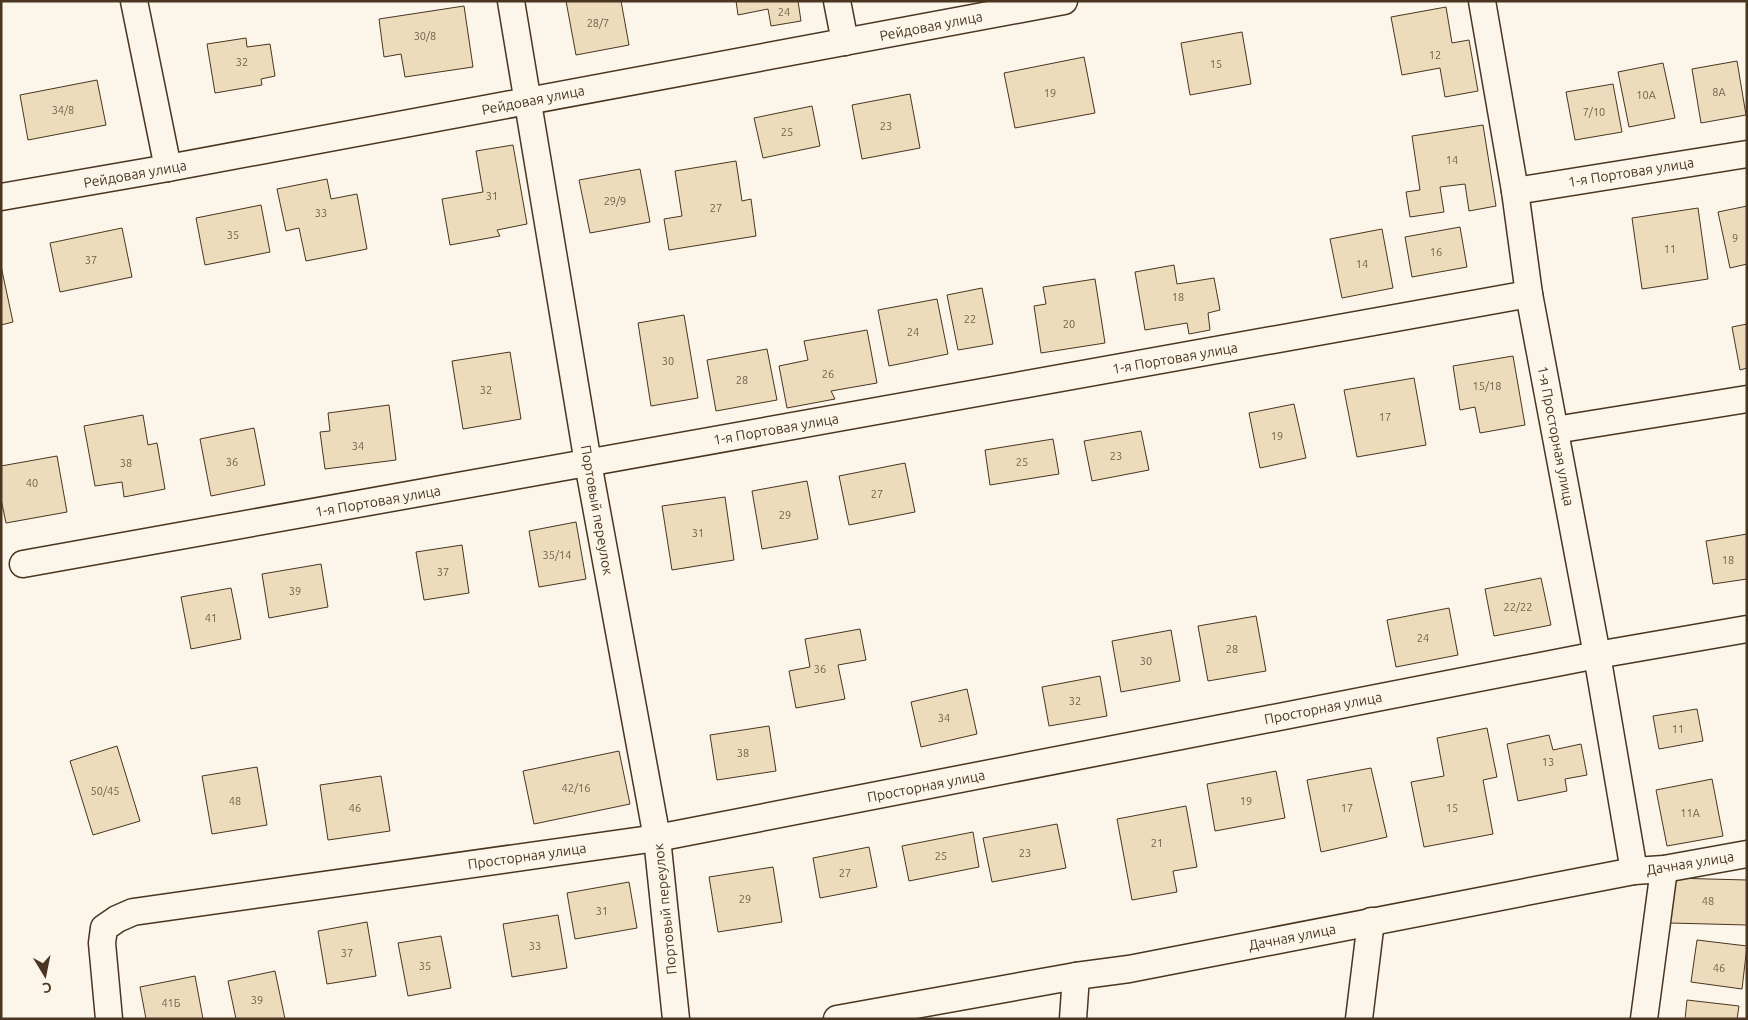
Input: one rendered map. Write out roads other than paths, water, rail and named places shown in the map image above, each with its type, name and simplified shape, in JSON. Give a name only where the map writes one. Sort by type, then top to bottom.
[{"type":"street","points":[[134,1],[168,168]]},
{"type":"street","name":"Портовый переулок","points":[[511,1],[588,463],[657,838],[676,1019]]},
{"type":"street","points":[[837,1],[845,42]]},
{"type":"street","name":"Рейдовая улица","points":[[1,197],[168,168],[1064,1]]},
{"type":"street","name":"1-я Просторная улица","points":[[1482,1],[1516,191],[1530,294],[1634,871]]},
{"type":"street","name":"1-я Портовая улица","points":[[1516,191],[1747,154]]},
{"type":"street","name":"1-я Портовая улица","points":[[23,564],[1530,294]]},
{"type":"street","points":[[1555,430],[1747,399]]},
{"type":"street","name":"Просторная улица","points":[[109,1019],[102,943],[104,928],[117,918],[133,912],[657,838],[1596,655],[1747,629]]},
{"type":"street","name":"Дачная улица","points":[[837,1019],[1130,968],[1634,871],[1664,869],[1747,854]]},
{"type":"street","points":[[1644,1019],[1664,869]]},
{"type":"street","points":[[1359,1019],[1371,922]]},
{"type":"street","points":[[1073,1019],[1076,976]]}]
